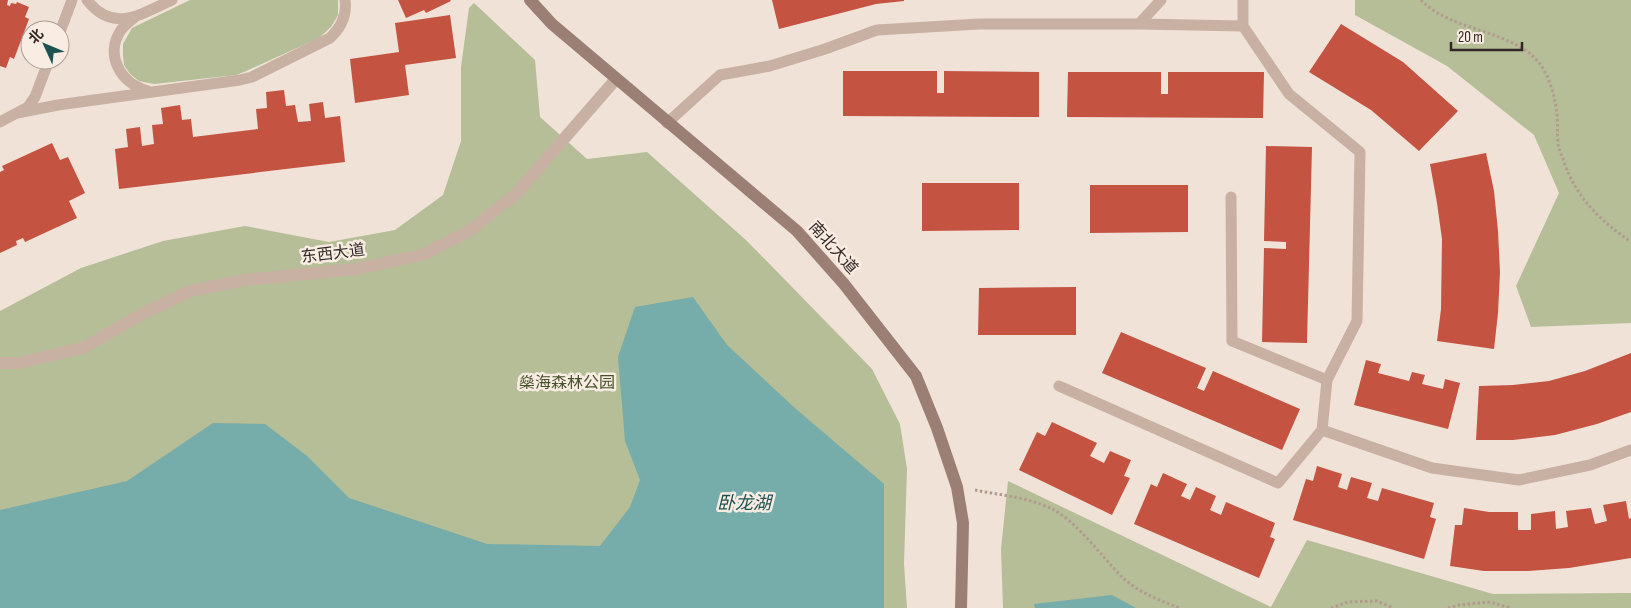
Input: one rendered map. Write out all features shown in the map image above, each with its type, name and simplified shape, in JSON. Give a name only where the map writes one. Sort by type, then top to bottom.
[{"type":"street","name":"南北大道","points":[[530,0],[552,24],[667,124],[797,232],[844,284],[916,376],[938,428],[957,487],[963,523],[961,608]]},
{"type":"street","name":"东西大道","points":[[0,363],[19,363],[82,348],[146,312],[190,291],[245,280],[356,269],[422,255],[469,231],[516,194],[616,79]]},
{"type":"lane","points":[[64,20],[72,0]]},
{"type":"lane","points":[[87,0],[97,11],[108,18],[121,20],[135,17],[172,0]]},
{"type":"lane","points":[[17,113],[58,105],[252,77],[330,38],[338,31],[345,12],[344,0]]},
{"type":"lane","points":[[1139,24],[1160,0]]},
{"type":"lane","points":[[1059,386],[1278,483],[1322,430],[1327,380],[1357,321],[1360,152],[1289,94],[1243,26],[1243,0]]},
{"type":"lane","points":[[135,17],[120,32],[114,52],[115,62],[126,79],[141,89],[152,92]]},
{"type":"lane","points":[[667,124],[720,75],[770,66],[877,30],[979,24],[1243,26]]},
{"type":"lane","points":[[0,122],[28,107],[35,97],[45,70]]},
{"type":"lane","points":[[1231,197],[1232,341],[1327,380]]},
{"type":"lane","points":[[1322,430],[1432,468],[1519,480],[1590,465],[1631,450]]},
{"type":"path","points":[[1421,0],[1443,16],[1525,49],[1540,64],[1551,86],[1557,112],[1558,145],[1569,176],[1586,204],[1609,227],[1631,242]]},
{"type":"path","points":[[957,487],[1022,499],[1051,508],[1074,526],[1124,578],[1149,597],[1180,608]]},
{"type":"path","points":[[1331,608],[1348,602],[1377,601],[1393,608]]},
{"type":"path","points":[[1448,608],[1459,604],[1490,602],[1510,608]]},
{"type":"green space","points":[[190,0],[338,0],[338,15],[331,27],[319,38],[236,75],[154,84],[139,81],[130,74],[124,65],[123,44],[132,28]]},
{"type":"green space","points":[[1355,0],[1631,0],[1631,323],[1531,327],[1516,286],[1559,193],[1534,135],[1447,66],[1355,15]]},
{"type":"green space","name":"燊海森林公园","points":[[474,3],[535,60],[540,117],[587,159],[647,152],[747,241],[872,369],[900,424],[907,469],[904,564],[907,608],[0,608],[0,311],[81,268],[163,241],[245,226],[329,242],[395,230],[443,195],[461,141],[461,67],[469,8]]},
{"type":"green space","points":[[1008,481],[1271,607],[1307,540],[1493,594],[1631,593],[1631,608],[1003,608],[1001,549]]},
{"type":"water","name":"卧龙湖","points":[[693,297],[727,345],[796,409],[884,484],[884,608],[0,608],[0,510],[127,481],[213,423],[265,424],[307,456],[349,498],[487,544],[600,546],[630,507],[640,480],[625,441],[618,357],[635,307]]},
{"type":"water","points":[[1112,595],[1136,608],[1035,608],[1034,604]]},
{"type":"building","points":[[0,0],[8,0],[7,5],[10,6],[11,3],[16,4],[17,2],[29,7],[25,17],[29,19],[20,20],[20,43],[14,59],[10,57],[6,68],[0,66]]},
{"type":"building","points":[[398,0],[451,1],[426,13],[424,10],[406,18]]},
{"type":"building","points":[[772,0],[904,1],[876,4],[779,29]]},
{"type":"building","points":[[450,15],[456,58],[405,65],[409,95],[355,103],[350,59],[399,52],[395,23]]},
{"type":"building","points":[[1341,24],[1403,62],[1458,111],[1419,151],[1371,110],[1309,72]]},
{"type":"building","points":[[843,71],[937,71],[937,93],[944,93],[944,71],[1039,72],[1039,117],[843,116]]},
{"type":"building","points":[[1068,72],[1161,72],[1161,94],[1168,94],[1168,72],[1264,72],[1263,118],[1067,117]]},
{"type":"building","points":[[284,90],[286,106],[295,105],[298,122],[311,121],[309,104],[323,102],[325,118],[340,116],[345,162],[119,189],[115,149],[128,147],[126,129],[140,127],[142,146],[154,144],[152,125],[163,124],[161,108],[180,105],[182,120],[191,119],[193,137],[258,129],[256,109],[267,108],[266,92]]},
{"type":"building","points":[[52,143],[60,160],[68,157],[85,193],[69,201],[77,218],[25,242],[23,238],[16,241],[17,245],[0,253],[0,172],[4,170],[2,166]]},
{"type":"building","points":[[1266,146],[1312,147],[1307,343],[1262,342],[1264,248],[1286,249],[1286,242],[1264,241]]},
{"type":"building","points":[[1486,153],[1494,191],[1500,272],[1494,349],[1437,341],[1441,309],[1442,239],[1430,164]]},
{"type":"building","points":[[922,183],[1019,183],[1019,230],[922,231]]},
{"type":"building","points":[[1090,185],[1188,185],[1188,232],[1090,233]]},
{"type":"building","points":[[1076,287],[1076,335],[978,335],[979,288]]},
{"type":"building","points":[[1121,332],[1206,368],[1197,388],[1204,391],[1213,371],[1300,409],[1282,450],[1102,373]]},
{"type":"building","points":[[1631,353],[1631,412],[1597,424],[1555,435],[1513,440],[1476,440],[1479,386],[1549,381],[1585,371]]},
{"type":"building","points":[[1366,360],[1381,364],[1378,373],[1409,381],[1412,372],[1425,375],[1422,384],[1443,389],[1445,379],[1460,383],[1448,429],[1354,405]]},
{"type":"building","points":[[1052,422],[1097,443],[1090,456],[1104,463],[1110,451],[1131,460],[1124,476],[1130,478],[1112,515],[1019,470],[1037,432],[1045,436]]},
{"type":"building","points":[[1317,466],[1342,474],[1338,487],[1347,490],[1351,477],[1372,483],[1367,498],[1378,501],[1382,488],[1434,503],[1430,517],[1436,519],[1424,559],[1293,520],[1306,479],[1313,481]]},
{"type":"building","points":[[1163,473],[1187,484],[1181,496],[1190,500],[1196,487],[1216,496],[1210,510],[1221,515],[1226,502],[1275,523],[1270,537],[1275,539],[1259,578],[1134,524],[1151,484],[1157,487]]},
{"type":"building","points":[[1626,501],[1629,519],[1631,518],[1631,558],[1569,568],[1528,571],[1484,571],[1450,566],[1455,525],[1462,525],[1464,508],[1489,512],[1518,512],[1518,530],[1531,530],[1531,514],[1555,511],[1556,529],[1568,527],[1566,511],[1591,508],[1595,524],[1607,521],[1603,505]]}]
